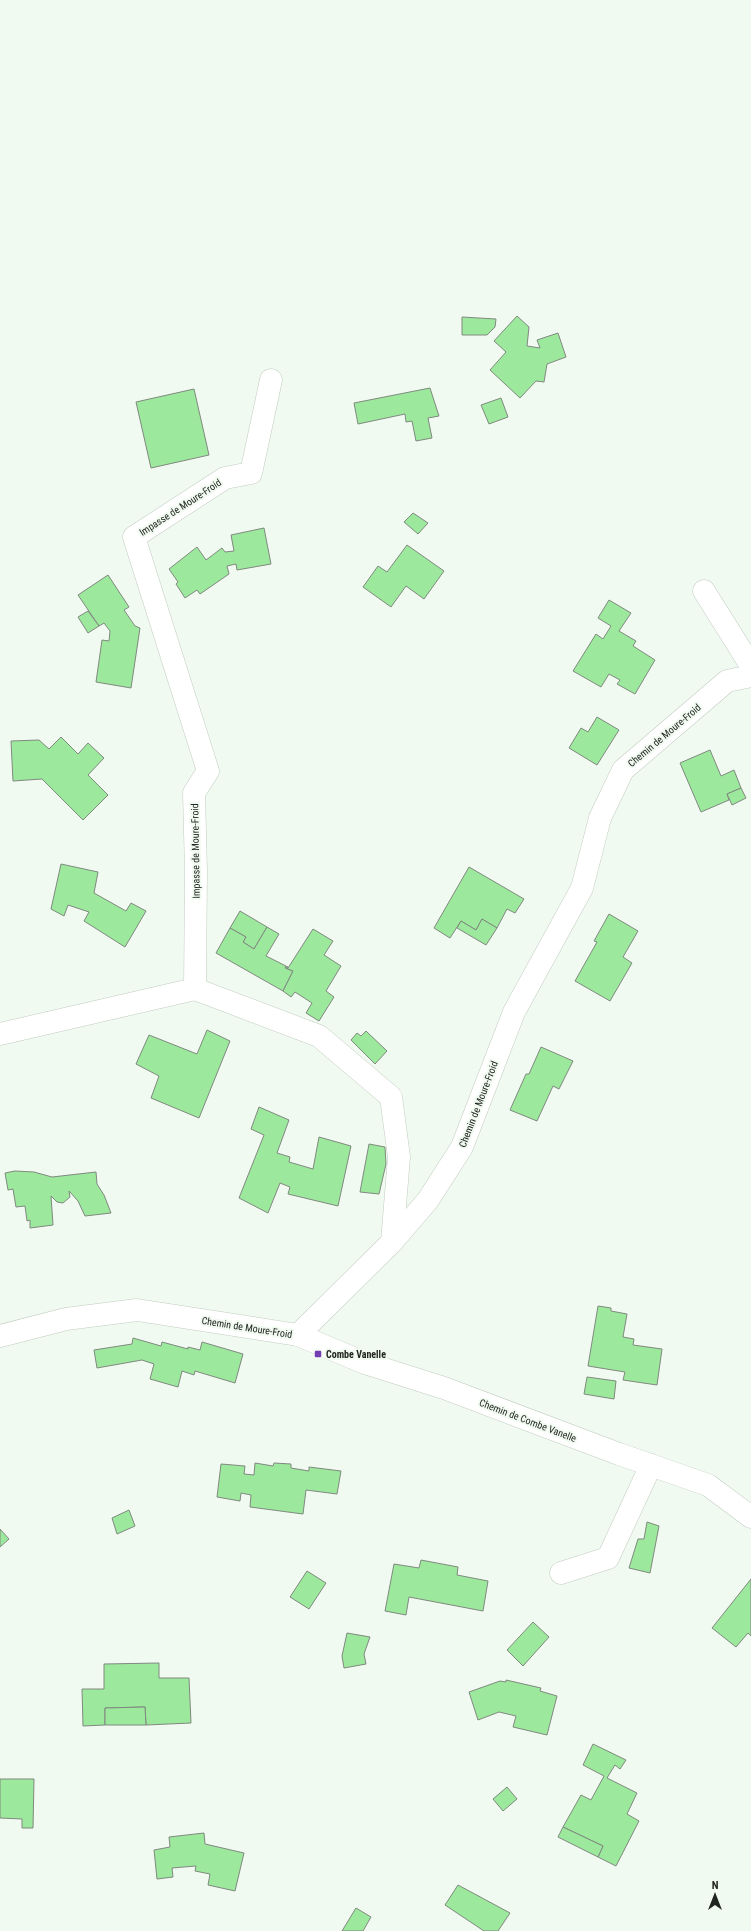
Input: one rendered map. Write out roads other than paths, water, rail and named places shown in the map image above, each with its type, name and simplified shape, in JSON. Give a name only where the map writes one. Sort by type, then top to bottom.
[{"type":"street","name":"Impasse de Moure-Froid","points":[[195,990],[196,872],[194,793],[208,771],[134,537],[225,478],[251,473],[271,380]]},
{"type":"street","points":[[704,591],[751,666]]},
{"type":"street","name":"Chemin de Moure-Froid","points":[[0,1336],[66,1319],[137,1310],[298,1335],[392,1242],[428,1200],[462,1147],[514,1012],[582,888],[600,818],[623,770],[727,681],[751,676]]},
{"type":"street","points":[[0,1034],[195,990],[319,1036],[391,1097],[399,1157],[392,1242]]},
{"type":"street","name":"Chemin de Combe Vanelle","points":[[298,1335],[365,1363],[444,1388],[708,1485],[751,1517]]},
{"type":"street","points":[[561,1573],[608,1558],[651,1465]]},
{"type":"place","name":"Combe Vanelle","points":[[318,1354]]}]
